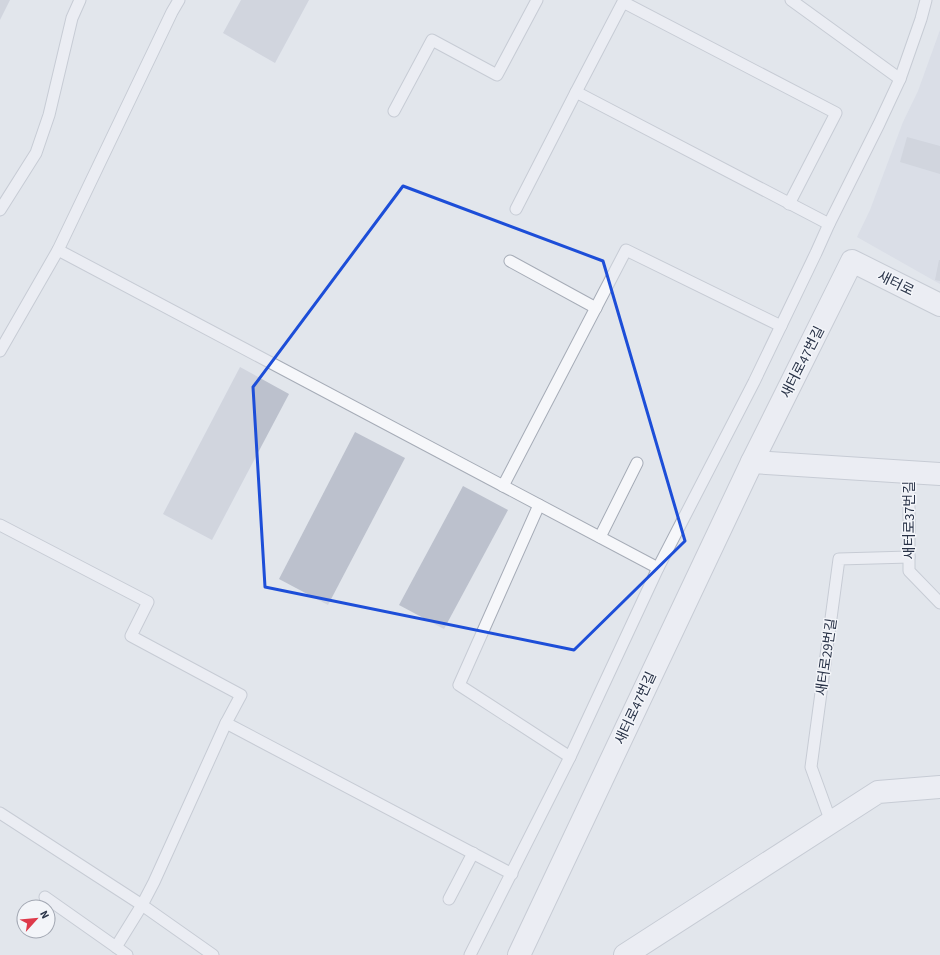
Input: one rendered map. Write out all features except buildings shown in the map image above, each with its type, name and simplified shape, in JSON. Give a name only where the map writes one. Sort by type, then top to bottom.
[{"type":"street","name":"새터로","points":[[852,261],[940,305]]},
{"type":"street","name":"새터로47번길","points":[[519,955],[752,462],[852,261]]},
{"type":"street","points":[[752,462],[940,474]]},
{"type":"street","points":[[625,955],[878,792],[940,787]]},
{"type":"lane","points":[[0,210],[36,153],[49,115],[72,18],[80,0]]},
{"type":"lane","points":[[0,351],[58,250],[179,0]]},
{"type":"lane","points":[[394,111],[432,40],[497,75],[537,0]]},
{"type":"lane","points":[[792,0],[900,79]]},
{"type":"lane","points":[[470,955],[570,757],[658,568],[754,382],[900,79],[926,0]]},
{"type":"lane","points":[[516,209],[623,2],[836,113],[789,204]]},
{"type":"lane","points":[[576,92],[829,224]]},
{"type":"lane","points":[[58,250],[658,568]]},
{"type":"lane","points":[[503,486],[626,250],[781,326]]},
{"type":"lane","points":[[510,261],[596,308]]},
{"type":"lane","points":[[600,537],[637,463]]},
{"type":"lane","name":"새터로37번길","points":[[909,472],[909,571],[940,603]]},
{"type":"lane","points":[[539,505],[458,686],[570,757]]},
{"type":"lane","points":[[0,525],[148,602],[131,636],[241,695],[226,723],[154,882],[142,905],[116,947]]},
{"type":"lane","name":"새터로29번길","points":[[831,822],[811,767],[839,559],[909,557]]},
{"type":"lane","points":[[226,723],[512,874]]},
{"type":"lane","points":[[0,813],[142,905],[213,955]]},
{"type":"lane","points":[[449,899],[473,853]]},
{"type":"lane","points":[[45,897],[127,955]]},
{"type":"highlighted area","points":[[403,186],[603,261],[685,541],[574,650],[265,587],[253,387]]},
{"type":"shaded area","points":[[940,30],[940,284],[857,237],[870,210],[903,122],[918,91]]}]
